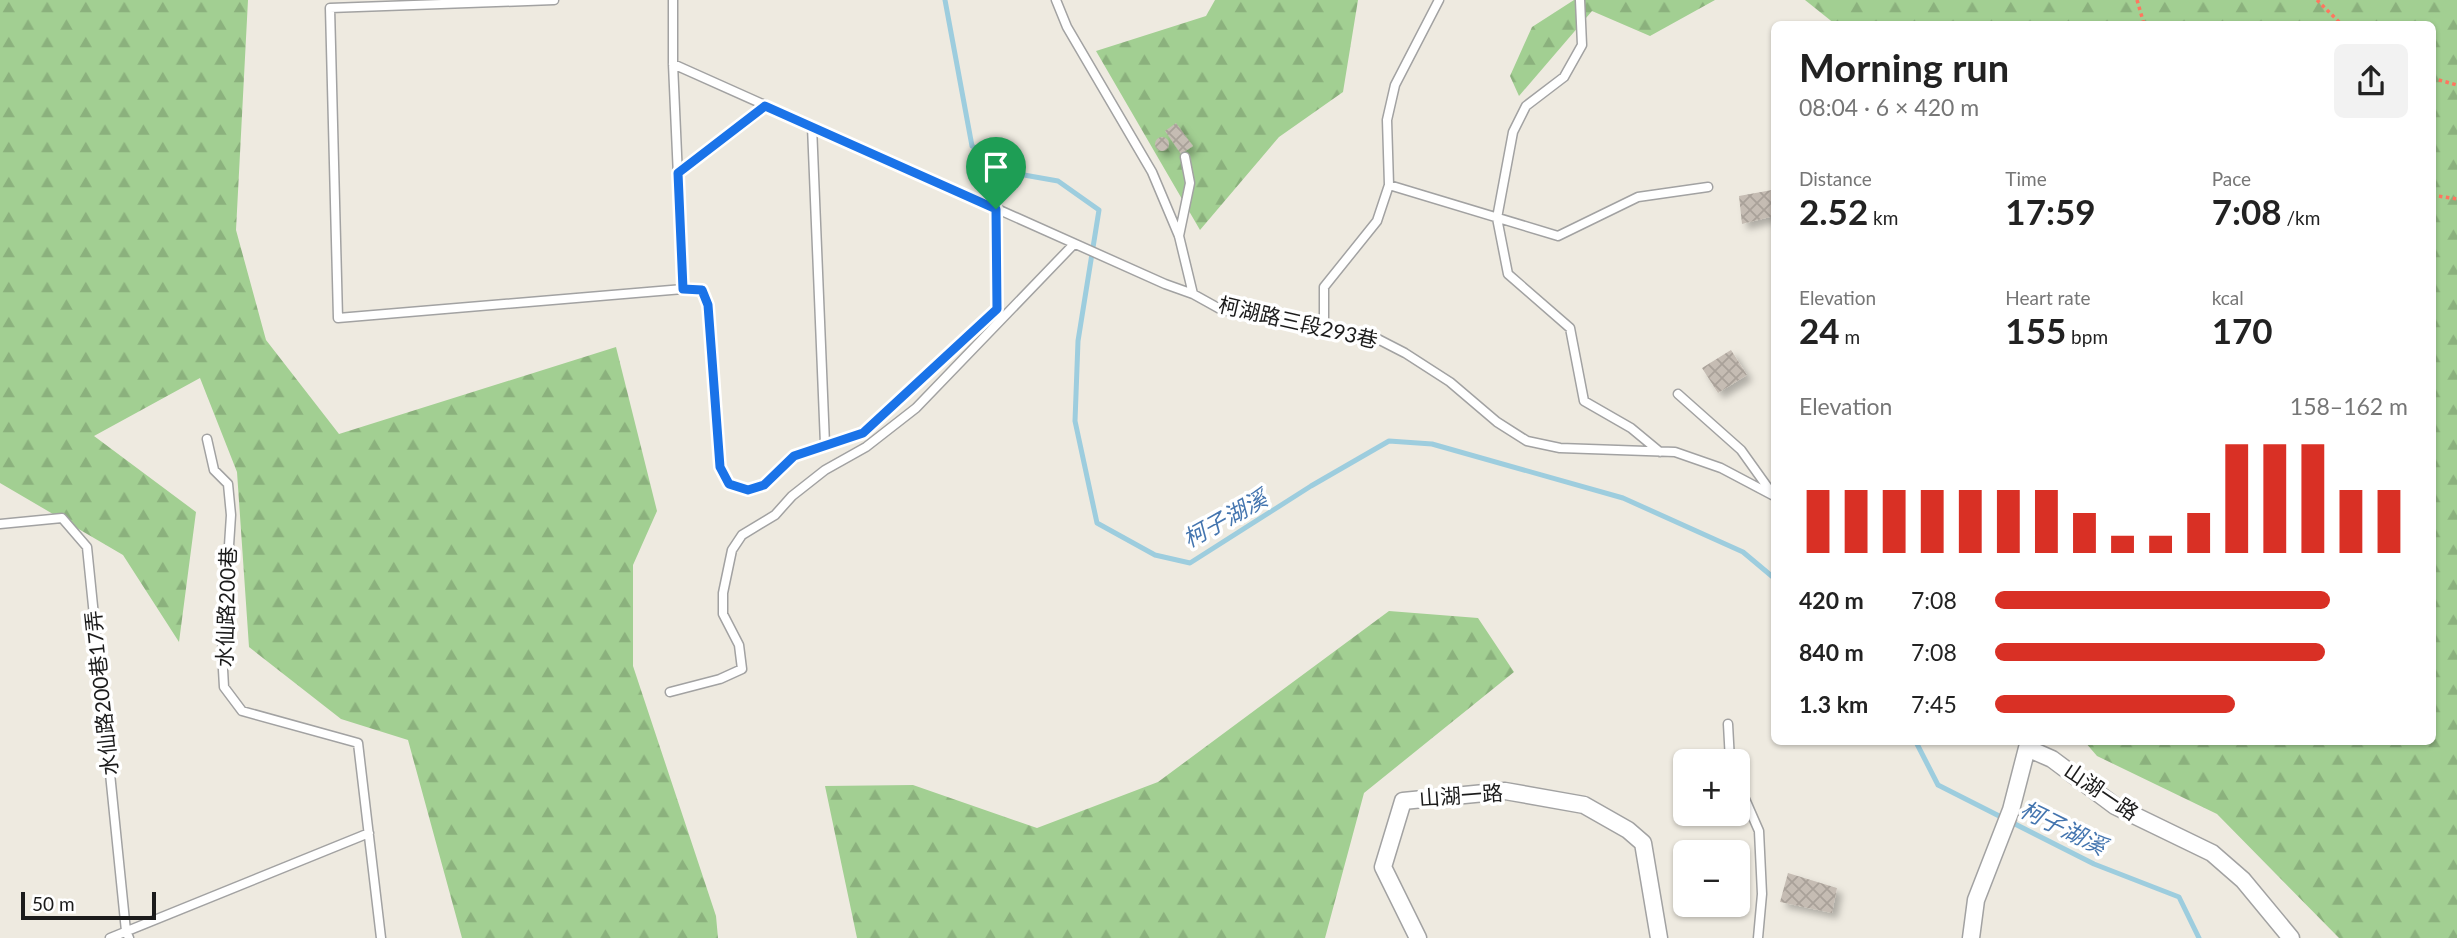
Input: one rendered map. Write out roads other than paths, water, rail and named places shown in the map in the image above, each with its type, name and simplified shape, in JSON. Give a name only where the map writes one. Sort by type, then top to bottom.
[{"type":"street","name":"山湖一路","points":[[1971,938],[1976,900],[2011,810],[2025,745],[2052,759],[2115,806],[2211,853],[2243,880],[2291,938]]},
{"type":"street","name":"山湖一路","points":[[1418,938],[1383,867],[1403,801],[1506,791],[1584,805],[1628,830],[1643,843],[1659,938]]},
{"type":"lane","points":[[554,0],[330,8],[338,318],[683,289],[702,290],[708,305],[720,467],[729,484],[748,490],[764,485],[794,456],[863,433],[997,309],[996,209]]},
{"type":"lane","points":[[673,0],[673,64],[683,289]]},
{"type":"lane","name":"柯湖路三段293巷","points":[[1056,0],[1067,27],[1152,172],[1180,236],[1193,294],[1220,310],[1245,316],[1370,335],[1405,353],[1450,382],[1497,422],[1527,441],[1559,448],[1675,452],[1721,468],[1771,493]]},
{"type":"lane","points":[[1324,327],[1324,288],[1377,221],[1389,185],[1387,120],[1395,85],[1439,0]]},
{"type":"lane","points":[[1580,0],[1582,45],[1564,77],[1526,106],[1513,132],[1497,218],[1508,274],[1570,328],[1584,401],[1631,428],[1660,452]]},
{"type":"lane","points":[[673,64],[1165,284],[1193,294]]},
{"type":"lane","points":[[678,173],[765,106]]},
{"type":"lane","points":[[812,126],[825,444]]},
{"type":"lane","points":[[1180,236],[1189,183],[1185,157]]},
{"type":"lane","points":[[1389,185],[1558,236],[1638,197],[1708,187]]},
{"type":"lane","points":[[670,692],[720,679],[742,670],[739,645],[723,614],[723,593],[732,550],[742,535],[775,515],[792,496],[825,470],[866,447],[916,408],[1074,243]]},
{"type":"lane","points":[[1678,394],[1741,450],[1771,491]]},
{"type":"lane","name":"水仙路200巷","points":[[207,439],[214,470],[228,484],[231,515],[222,652],[224,687],[242,711],[358,743],[381,938]]},
{"type":"lane","name":"水仙路200巷17弄","points":[[0,524],[62,518],[87,547],[127,934]]},
{"type":"lane","points":[[1728,724],[1729,749]]},
{"type":"lane","points":[[1750,810],[1759,831],[1762,894],[1758,938]]},
{"type":"lane","points":[[110,938],[127,934],[369,833]]},
{"type":"waterway","name":"柯子湖溪","points":[[945,0],[972,146],[1024,175],[1058,181],[1099,210],[1078,341],[1075,421],[1097,523],[1155,555],[1190,563],[1311,486],[1389,441],[1432,444],[1623,498],[1743,552],[1771,575]]},
{"type":"waterway","name":"柯子湖溪","points":[[1918,745],[1938,785],[2094,864],[2179,897],[2199,938]]}]
